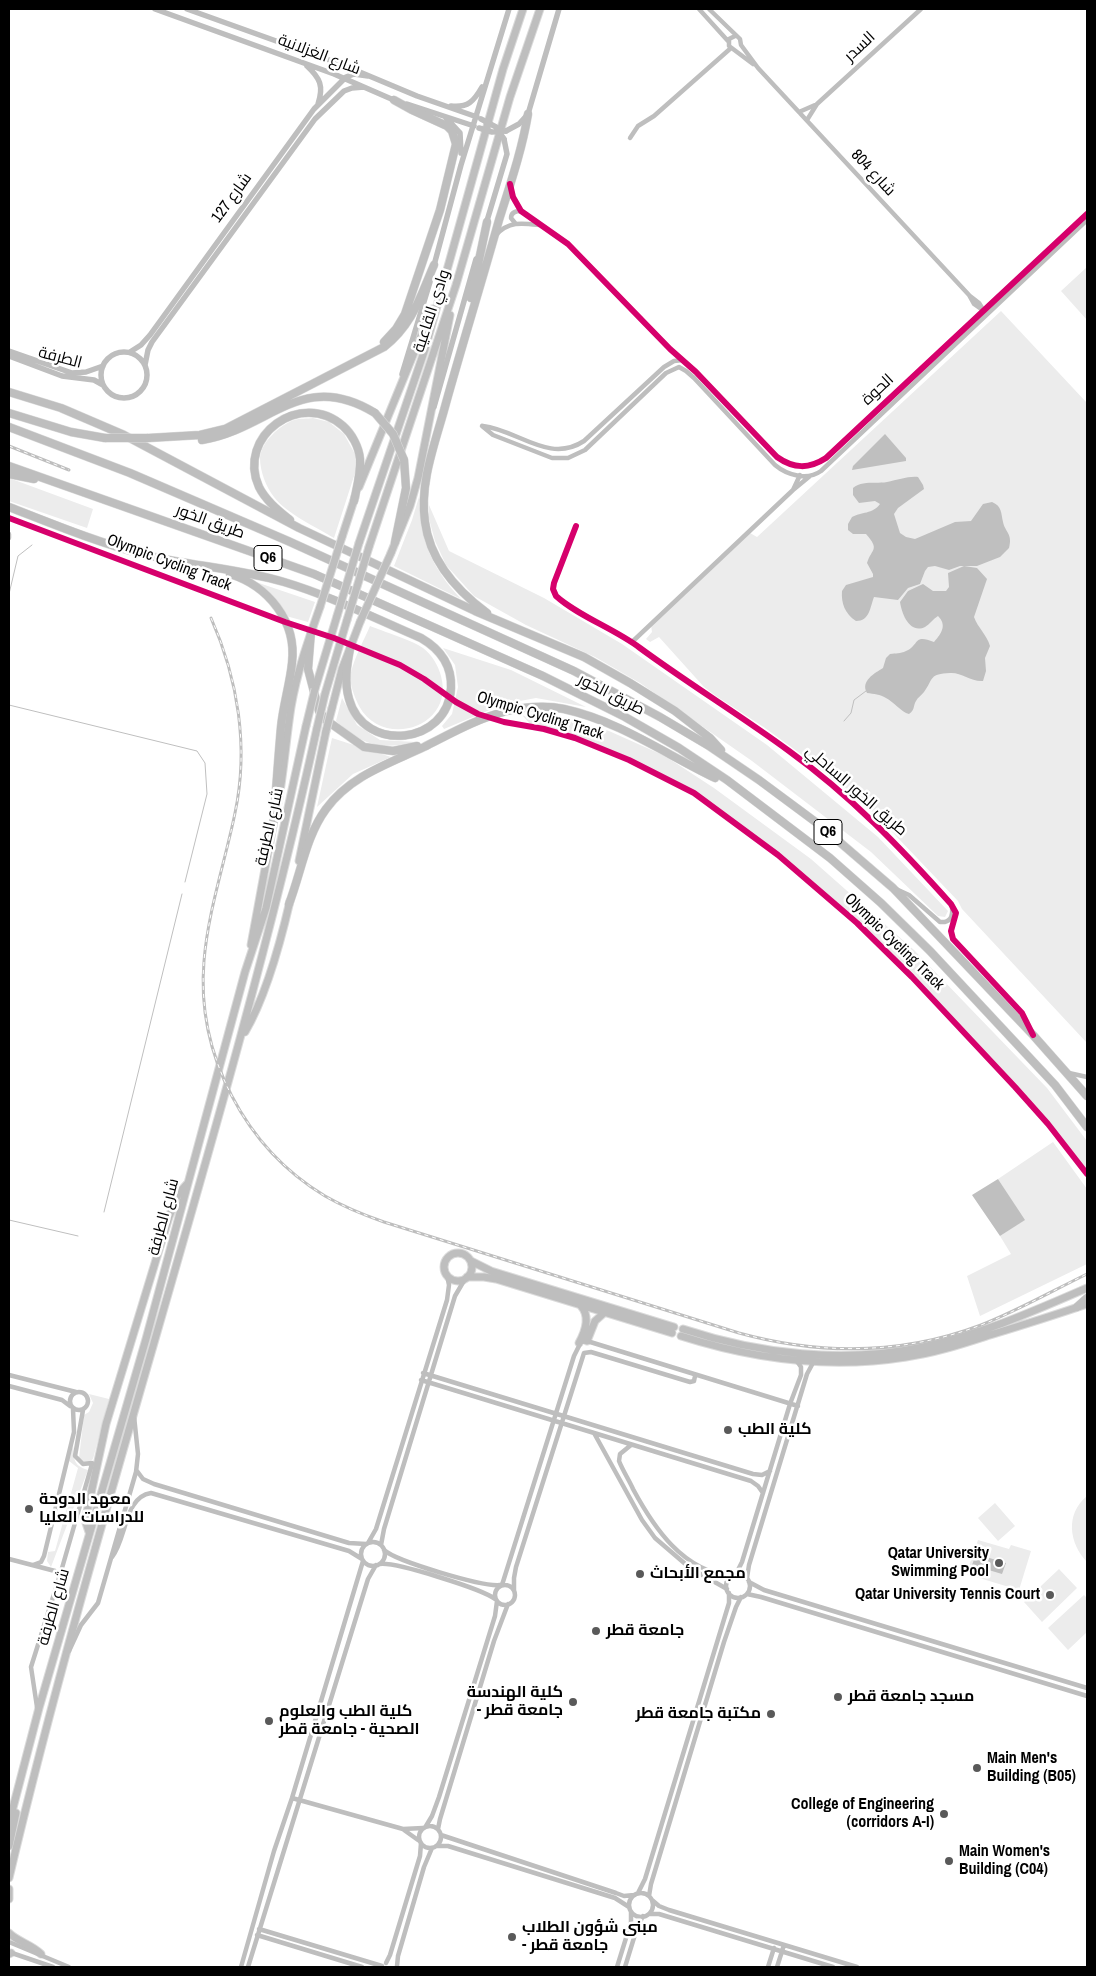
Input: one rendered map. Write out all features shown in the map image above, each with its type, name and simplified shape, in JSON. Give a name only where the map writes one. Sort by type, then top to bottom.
[{"type":"highway","points":[[348,366],[380,346],[396,329],[405,314],[440,210],[456,144],[455,137],[447,126],[394,100]]},
{"type":"highway","points":[[495,618],[473,602],[450,579],[438,562],[429,542],[424,521],[425,492],[429,464],[469,320],[520,149],[528,114]]},
{"type":"highway","points":[[469,320],[469,307],[487,222]]},
{"type":"highway","points":[[9,413],[71,432],[105,438],[200,436],[225,429],[384,347],[404,329],[411,318],[434,265]]},
{"type":"highway","points":[[9,392],[61,408],[124,435],[299,528],[466,607],[584,657],[675,711],[710,738],[726,757]]},
{"type":"highway","points":[[163,438],[187,441],[214,438],[239,430],[291,402],[320,396],[349,400],[375,413],[392,434],[404,460],[405,502],[395,542]]},
{"type":"highway","points":[[299,528],[268,501],[254,473],[255,455],[261,439],[272,426],[287,416],[304,412],[321,413],[336,419],[347,430],[356,443],[360,458],[354,501]]},
{"type":"highway","name":"طريق الخور","points":[[9,427],[147,480],[288,541],[565,667],[660,716],[726,757],[821,826],[893,888],[1033,1035],[1087,1096]]},
{"type":"highway","name":"طريق الخور","points":[[9,466],[323,578],[543,676],[601,705],[679,748],[727,780],[830,858],[881,903],[930,951],[1056,1085],[1087,1126]]},
{"type":"highway","points":[[9,474],[48,481]]},
{"type":"highway","points":[[9,506],[135,552],[261,575],[287,583],[318,594],[421,638],[433,645],[445,661],[451,681],[450,695],[446,707],[439,718],[424,730],[406,736],[381,734],[369,728],[352,709],[348,697],[347,668],[350,649]]},
{"type":"highway","points":[[206,566],[245,580],[263,591],[283,615],[291,638],[292,663],[282,726],[273,826]]},
{"type":"highway","points":[[311,632],[308,669],[319,712],[326,720],[364,747],[403,750],[440,739]]},
{"type":"highway","points":[[289,904],[314,828],[326,809],[343,790],[362,776],[484,719],[508,711],[534,707],[562,709],[591,716],[614,725],[714,778],[727,780]]},
{"type":"highway","points":[[1075,1110],[1087,1117]]},
{"type":"highway","points":[[1077,1307],[1087,1298]]},
{"type":"main road","name":"وادي القاعية","points":[[337,616],[359,543],[425,349],[503,69],[523,9]]},
{"type":"main road","name":"وادي القاعية","points":[[347,620],[368,547],[456,285],[510,97],[540,9]]},
{"type":"main road","points":[[245,972],[283,774],[291,708],[304,650],[354,501],[444,282]]},
{"type":"main road","points":[[241,1039],[252,1020],[276,952],[310,817],[326,731],[342,669],[415,492],[456,285]]},
{"type":"main road","name":"شارع الطرفة","points":[[9,1823],[17,1788],[89,1532],[146,1339],[245,972],[266,908],[306,726],[337,616]]},
{"type":"main road","name":"شارع الطرفة","points":[[9,1878],[65,1656],[241,1039],[286,866],[325,694],[347,620]]},
{"type":"main road","points":[[89,1532],[86,1523],[87,1512],[99,1454],[138,1314],[169,1217],[178,1194],[187,1184]]},
{"type":"main road","points":[[463,1254],[471,1261],[491,1271],[673,1330],[604,1314],[490,1278],[455,1280],[447,1275],[444,1270],[445,1262],[451,1255],[463,1254]]},
{"type":"main road","points":[[466,1278],[472,1270],[471,1261]]},
{"type":"main road","points":[[1087,1288],[1021,1317],[957,1338],[922,1347],[891,1352],[854,1355],[801,1354],[682,1333],[728,1349],[796,1360],[872,1361],[918,1355],[1026,1325],[1087,1304]]},
{"type":"main road","points":[[579,1344],[587,1320],[585,1312],[580,1306]]},
{"type":"main road","points":[[587,1341],[595,1321],[604,1314]]},
{"type":"main road","points":[[9,1846],[19,1799],[17,1788]]},
{"type":"main road","points":[[9,1889],[9,1899]]},
{"type":"main road","points":[[9,1933],[32,1946],[41,1954]]},
{"type":"street","name":"شارع الغزلانية","points":[[155,9],[304,63],[394,100],[476,127]]},
{"type":"street","name":"شارع الغزلانية","points":[[187,9],[368,76],[437,104],[479,118]]},
{"type":"street","name":"وادي القاعية","points":[[389,412],[417,328],[460,166],[479,118],[489,74],[509,9]]},
{"type":"street","points":[[476,127],[492,132],[503,131],[519,124],[528,114],[559,9]]},
{"type":"street","name":"شارع 804","points":[[699,9],[730,45],[758,68]]},
{"type":"street","points":[[630,138],[638,126],[654,116],[693,82],[730,45],[731,37],[735,36],[709,9]]},
{"type":"street","name":"السدر","points":[[817,104],[921,9]]},
{"type":"street","name":"شارع 804","points":[[735,36],[740,39],[741,45],[758,68],[969,295],[976,306],[985,312]]},
{"type":"street","points":[[730,45],[741,45]]},
{"type":"street","points":[[304,63],[318,76],[321,83],[321,93],[317,106],[322,111]]},
{"type":"street","points":[[344,79],[354,74],[368,76]]},
{"type":"street","points":[[437,104],[455,106],[470,104],[489,74]]},
{"type":"street","name":"شارع 127","points":[[130,352],[141,346],[150,335],[317,106],[344,79]]},
{"type":"street","name":"شارع 127","points":[[145,365],[148,350],[156,336],[294,146],[322,111],[344,91],[364,87]]},
{"type":"street","points":[[799,112],[817,104]]},
{"type":"street","points":[[807,120],[817,104]]},
{"type":"street","points":[[444,117],[460,134],[462,144],[460,166]]},
{"type":"street","points":[[479,118],[503,131]]},
{"type":"street","name":"وادي القاعية","points":[[430,416],[437,400],[506,154],[503,131]]},
{"type":"street","name":"الحوة","points":[[510,184],[512,197],[521,210],[568,244],[696,372],[777,457],[795,466],[809,466],[826,458],[1087,220]]},
{"type":"street","points":[[516,223],[512,220],[512,215],[521,210]]},
{"type":"street","name":"الحوة","points":[[632,642],[793,490],[810,476],[821,471],[1087,214]]},
{"type":"street","points":[[495,237],[502,228],[510,224],[541,225]]},
{"type":"street","name":"الطرفة","points":[[9,351],[66,372],[86,372],[103,366]]},
{"type":"street","points":[[130,352],[139,357],[145,365],[146,382],[136,394],[124,398],[115,396],[108,392],[103,385],[101,377],[103,366],[109,357],[115,353],[130,352]]},
{"type":"street","name":"الطرفة","points":[[9,356],[62,376],[94,380],[103,385]]},
{"type":"street","points":[[682,369],[682,360],[674,361],[664,367],[584,441],[570,448],[550,449],[496,429],[482,426],[494,435],[552,458],[573,457],[590,446],[666,373],[675,368],[682,369],[700,384],[775,465],[787,472],[810,476]]},
{"type":"street","points":[[494,435],[496,429]]},
{"type":"street","points":[[793,490],[800,475]]},
{"type":"street","name":"طريق الخور الساحلي","points":[[576,526],[554,583],[554,592],[560,599],[632,642],[669,670],[790,751],[869,817],[904,851],[951,904]]},
{"type":"street","points":[[893,888],[909,895],[940,922],[947,922],[951,918],[951,904]]},
{"type":"street","points":[[951,904],[956,914],[951,931],[953,939],[1022,1013],[1033,1035]]},
{"type":"street","points":[[1067,1072],[1080,1077],[1087,1077]]},
{"type":"street","points":[[241,1967],[362,1560],[361,1551],[376,1529],[445,1306],[450,1285],[447,1275]]},
{"type":"street","points":[[248,1967],[368,1580],[384,1558],[382,1547],[430,1375],[456,1293],[466,1278]]},
{"type":"street","points":[[445,1306],[451,1308]]},
{"type":"street","points":[[383,1966],[390,1955],[420,1856],[420,1832],[432,1816],[495,1616],[495,1590],[501,1585],[579,1344],[587,1341],[695,1376],[798,1406]]},
{"type":"street","points":[[438,1829],[456,1764],[501,1622],[508,1604],[515,1597],[514,1578],[516,1567],[581,1357],[587,1351],[690,1382],[694,1381],[695,1376]]},
{"type":"street","points":[[617,1967],[631,1922],[630,1901],[645,1879],[729,1602],[727,1582],[742,1562],[801,1373],[801,1367],[796,1360]]},
{"type":"street","points":[[594,1434],[642,1520],[655,1538],[683,1564],[735,1597],[741,1597],[746,1594],[750,1587],[748,1580],[749,1564],[807,1374],[814,1361]]},
{"type":"street","points":[[424,1373],[752,1474],[762,1475],[770,1471]]},
{"type":"street","points":[[9,1375],[83,1393],[88,1398],[87,1405],[83,1410],[75,1456],[82,1464],[92,1464]]},
{"type":"street","points":[[421,1380],[751,1481],[763,1493]]},
{"type":"street","points":[[9,1386],[62,1400],[72,1408],[83,1410]]},
{"type":"street","points":[[564,1387],[569,1390],[572,1389]]},
{"type":"street","points":[[33,1565],[41,1562],[44,1556],[74,1432],[70,1397],[76,1392]]},
{"type":"street","name":"شارع الطرفة","points":[[65,1656],[73,1646],[81,1625],[98,1603],[112,1557],[137,1469],[138,1454],[134,1416]]},
{"type":"street","points":[[630,1444],[620,1454],[620,1464],[644,1511],[661,1535],[687,1558],[716,1574],[742,1574],[764,1590],[1087,1688]]},
{"type":"street","points":[[38,1713],[31,1667],[92,1464],[99,1454]]},
{"type":"street","points":[[137,1469],[143,1479],[162,1486],[350,1543],[367,1544],[374,1542],[393,1556],[482,1584],[510,1585],[514,1590]]},
{"type":"street","points":[[160,1494],[162,1486]]},
{"type":"street","points":[[179,1500],[182,1492]]},
{"type":"street","points":[[112,1557],[119,1546],[135,1501],[145,1494],[160,1494],[349,1551],[369,1566],[389,1563],[483,1592],[502,1605],[508,1604]]},
{"type":"street","points":[[204,1507],[206,1499]]},
{"type":"street","points":[[219,1512],[221,1504]]},
{"type":"street","points":[[44,1556],[45,1564],[49,1569]]},
{"type":"street","points":[[9,1560],[49,1569],[56,1572],[59,1578]]},
{"type":"street","points":[[746,1594],[762,1597],[1087,1696]]},
{"type":"street","points":[[649,1914],[653,1907],[651,1898],[654,1875],[724,1642],[741,1597]]},
{"type":"street","points":[[862,1628],[864,1621]]},
{"type":"street","points":[[947,1654],[950,1647]]},
{"type":"street","points":[[1015,1675],[1016,1668]]},
{"type":"street","points":[[315,1720],[323,1724]]},
{"type":"street","points":[[455,1742],[462,1745]]},
{"type":"street","points":[[450,1761],[456,1764]]},
{"type":"street","points":[[253,1927],[346,1956],[383,1966],[393,1964],[397,1967],[398,1956],[424,1867],[435,1847],[441,1841],[441,1835],[434,1826],[403,1829],[292,1798]]},
{"type":"street","points":[[403,1829],[426,1847],[448,1846],[622,1898],[644,1893],[659,1906],[670,1910],[857,1967]]},
{"type":"street","points":[[441,1835],[622,1898],[636,1916],[649,1914],[668,1917],[833,1967]]},
{"type":"street","points":[[668,1917],[670,1910]]},
{"type":"street","points":[[625,1967],[637,1928],[643,1916]]},
{"type":"street","points":[[730,1936],[732,1929]]},
{"type":"street","points":[[251,1933],[362,1967]]},
{"type":"street","points":[[763,1946],[765,1939]]},
{"type":"street","points":[[9,1942],[69,1967]]},
{"type":"street","points":[[768,1967],[776,1942]]},
{"type":"street","points":[[305,1950],[307,1944]]},
{"type":"street","points":[[777,1967],[784,1945]]},
{"type":"street","points":[[9,1953],[53,1967]]},
{"type":"street","points":[[344,1961],[346,1956]]},
{"type":"shaded area","points":[[1087,267],[1087,320],[1061,291]]},
{"type":"shaded area","points":[[1001,311],[1087,403],[1087,1043],[962,909],[958,901],[876,815],[809,760],[704,687],[659,637],[650,642],[646,639],[652,632],[651,625],[750,533],[757,537]]},
{"type":"shaded area","points":[[313,418],[329,422],[344,434],[355,454],[356,470],[334,538],[286,509],[268,489],[261,468],[261,452],[272,435],[289,422]]},
{"type":"shaded area","points":[[885,434],[906,458],[906,461],[852,470],[853,466]]},
{"type":"shaded area","points":[[918,477],[924,489],[898,508],[894,514],[900,533],[915,539],[955,522],[971,521],[983,504],[992,502],[1000,510],[1010,539],[1009,548],[1000,557],[977,566],[960,566],[949,570],[935,566],[928,567],[920,584],[908,588],[898,600],[874,597],[867,616],[856,621],[844,608],[842,591],[846,585],[873,577],[867,563],[874,546],[866,534],[853,534],[848,530],[848,524],[852,517],[870,511],[880,504],[875,501],[859,503],[853,495],[853,488],[865,483],[883,483]]},
{"type":"shaded area","points":[[9,478],[93,509],[87,528],[9,501]]},
{"type":"shaded area","points":[[419,497],[422,527],[429,552],[442,576],[461,599],[394,566]]},
{"type":"shaded area","points":[[429,505],[449,551],[544,598],[622,644],[767,745],[878,837],[948,911],[945,917],[938,916],[871,852],[752,761],[640,683],[595,657],[526,625],[474,596],[446,565],[435,541],[429,519]]},
{"type":"shaded area","points":[[964,566],[977,568],[987,579],[974,617],[990,646],[985,658],[986,671],[983,681],[954,673],[938,674],[931,680],[909,714],[884,697],[867,693],[865,685],[867,681],[883,668],[886,658],[890,654],[906,651],[919,640],[923,639],[934,642],[941,632],[943,626],[938,616],[925,627],[915,628],[911,626],[905,617],[900,602],[908,591],[923,584],[933,591],[946,591],[949,587],[948,573]]},
{"type":"shaded area","points":[[253,581],[315,602],[308,622],[286,616]]},
{"type":"shaded area","points":[[370,626],[419,645],[434,660],[441,676],[442,694],[437,708],[428,720],[414,727],[399,729],[384,727],[370,719],[359,706],[351,685],[351,673]]},
{"type":"shaded area","points":[[443,648],[511,670],[586,707],[536,698],[504,704],[444,729],[442,726],[452,714],[458,687],[455,665]]},
{"type":"shaded area","points":[[342,698],[357,725],[380,740],[416,742],[392,746],[373,744],[355,736],[336,721]]},
{"type":"shaded area","points":[[522,715],[529,718],[559,716],[609,731],[665,756],[714,788],[811,859],[914,950],[1047,1088],[1087,1141],[1087,1172],[1037,1108],[935,1002],[863,928],[789,864],[704,798],[583,740],[532,726]]},
{"type":"shaded area","points":[[332,738],[391,757],[353,774],[317,807]]},
{"type":"shaded area","points":[[1053,1142],[1087,1189],[1087,1264],[980,1316],[967,1276],[1011,1254],[1000,1236],[1024,1220],[998,1179]]},
{"type":"shaded area","points":[[998,1179],[1025,1220],[1000,1236],[972,1195]]},
{"type":"shaded area","points":[[89,1394],[109,1399],[93,1459],[89,1462],[84,1462],[79,1458],[84,1415],[89,1412],[93,1403]]},
{"type":"shaded area","points":[[73,1445],[76,1463],[88,1470],[51,1567],[47,1561],[48,1552],[55,1551],[78,1468],[69,1461]]},
{"type":"shaded area","points":[[1087,1496],[1087,1562],[1076,1546],[1072,1529],[1075,1511]]},
{"type":"shaded area","name":"Qatar University Tennis Court","points":[[995,1503],[1015,1526],[998,1541],[978,1518]]},
{"type":"shaded area","name":"Qatar University Swimming Pool","points":[[978,1540],[1009,1549],[1011,1545],[1031,1551],[1019,1590],[966,1574]]},
{"type":"shaded area","points":[[976,1554],[1006,1563],[1002,1574],[972,1565]]},
{"type":"shaded area","name":"Qatar University Tennis Court","points":[[1059,1569],[1077,1588],[1042,1622],[1024,1602]]},
{"type":"shaded area","name":"Qatar University Tennis Court","points":[[1084,1595],[1087,1598],[1087,1632],[1068,1650],[1048,1628]]},
{"type":"waterway","points":[[9,594],[18,556],[32,545]]},
{"type":"waterway","points":[[844,721],[851,713],[854,700],[866,691]]},
{"type":"waterway","points":[[9,705],[197,751],[205,763],[207,794],[185,882]]},
{"type":"waterway","points":[[104,1212],[182,894]]},
{"type":"waterway","points":[[9,1220],[78,1236]]},
{"type":"railway","points":[[9,446],[69,470]]},
{"type":"railway","points":[[211,618],[228,665],[234,689],[241,738],[241,763],[235,813],[206,942],[204,996],[208,1030],[218,1064],[232,1095],[249,1125],[271,1152],[297,1176],[332,1200],[384,1222],[739,1333],[799,1345],[830,1348],[891,1347],[951,1335],[1008,1314],[1087,1274]]},
{"type":"cycle path","points":[[510,184],[513,197],[521,211],[568,244],[670,349],[696,372],[777,457],[789,464],[802,466],[808,466],[826,458],[1087,214]]},
{"type":"cycle path","name":"Olympic Cycling Track","points":[[9,518],[285,622],[334,638],[400,665],[424,679],[456,702],[478,714],[504,722],[544,729],[575,738],[629,760],[694,793],[778,855],[857,923],[912,977],[1015,1087],[1048,1124],[1087,1174]]},
{"type":"cycle path","points":[[576,526],[554,583],[553,589],[556,596],[575,610],[630,641],[771,738],[854,804],[894,843],[951,904],[956,913],[951,931],[953,939],[1022,1013],[1033,1035]]},
{"type":"place","name":"كلية الطب","points":[[728,1430]]},
{"type":"place","name":"معهد الدوحة للدراسات العليا","points":[[29,1509]]},
{"type":"place","name":"Qatar University Swimming Pool","points":[[999,1563]]},
{"type":"place","name":"مجمع الأبحاث","points":[[640,1574]]},
{"type":"place","name":"Qatar University Tennis Court","points":[[1050,1595]]},
{"type":"place","name":"جامعة قطر","points":[[596,1631]]},
{"type":"place","name":"مسجد جامعة قطر","points":[[838,1697]]},
{"type":"place","name":"كلية الهندسة - جامعة قطر","points":[[573,1702]]},
{"type":"place","name":"مكتبة جامعة قطر","points":[[771,1714]]},
{"type":"place","name":"كلية الطب والعلوم الصحية - جامعة قطر","points":[[269,1721]]},
{"type":"place","name":"Main Men's Building (B05)","points":[[977,1768]]},
{"type":"place","name":"College of Engineering (corridors A-I)","points":[[944,1814]]},
{"type":"place","name":"Main Women's Building (C04)","points":[[949,1861]]},
{"type":"place","name":"مبنى شؤون الطلاب - جامعة قطر","points":[[512,1937]]}]
